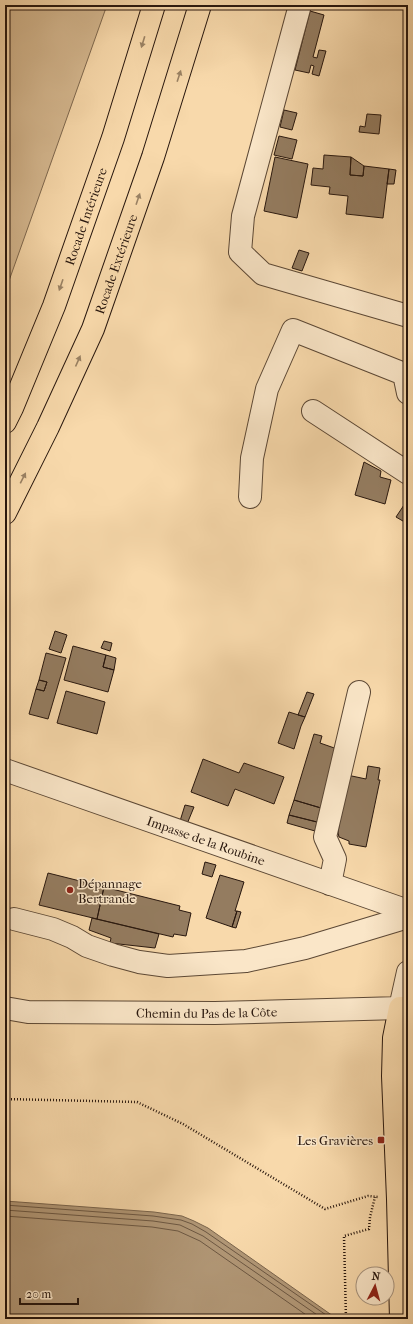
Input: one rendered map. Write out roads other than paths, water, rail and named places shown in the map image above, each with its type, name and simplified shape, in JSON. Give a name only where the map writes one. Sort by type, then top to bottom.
[{"type":"main road","name":"Rocade Intérieure","points":[[5,422],[54,306],[113,138],[154,5]]},
{"type":"main road","name":"Rocade Extérieure","points":[[5,513],[48,427],[93,329],[153,157],[200,5]]},
{"type":"main road","points":[[401,1319],[404,1254],[398,1199],[393,1076],[394,1038],[404,1008]]},
{"type":"street","points":[[300,5],[243,216],[240,252],[263,274],[408,316]]},
{"type":"street","points":[[250,497],[252,458],[267,389],[293,330],[404,374],[408,393]]},
{"type":"street","points":[[313,411],[408,473]]},
{"type":"street","points":[[330,884],[335,859],[325,837],[359,692]]},
{"type":"street","name":"Impasse de la Roubine","points":[[5,770],[408,911]]},
{"type":"street","points":[[14,919],[53,929],[72,937],[87,946],[113,955],[139,962],[168,966],[246,961],[305,948],[408,917]]},
{"type":"street","points":[[404,1008],[408,972]]},
{"type":"street","name":"Chemin du Pas de la Côte","points":[[5,1008],[28,1012],[215,1013],[404,1008]]},
{"type":"water","points":[[5,1201],[154,1212],[182,1216],[208,1228],[333,1316],[334,1319],[5,1319]]},
{"type":"place","name":"Dépannage Bertrande","points":[[70,890]]},
{"type":"place","name":"Les Gravières","points":[[381,1140]]}]
